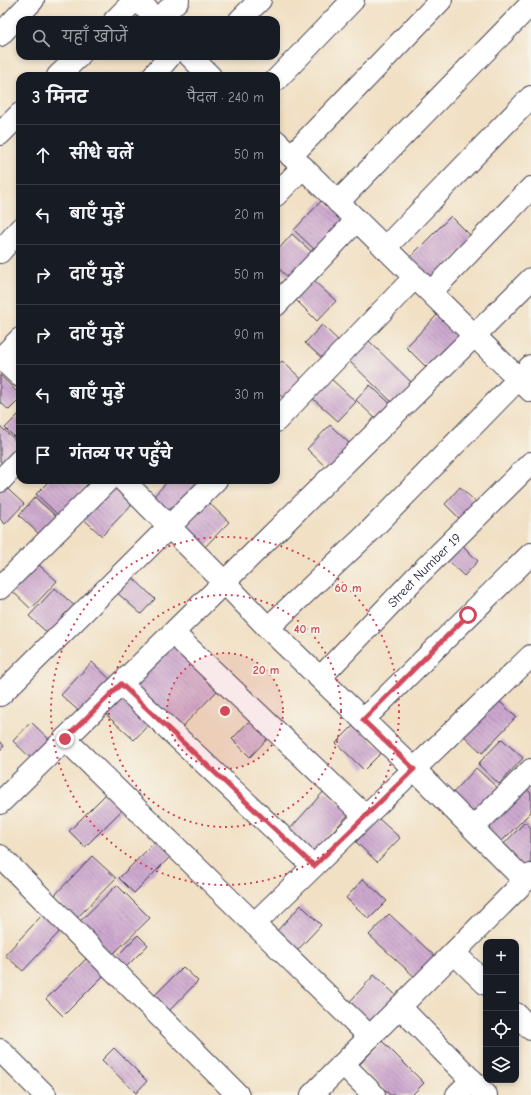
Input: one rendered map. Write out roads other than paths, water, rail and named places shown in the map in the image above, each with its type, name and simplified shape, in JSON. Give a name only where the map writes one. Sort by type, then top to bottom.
[{"type":"street","points":[[18,16],[34,0]]},
{"type":"street","points":[[119,16],[136,0],[154,16]]},
{"type":"street","points":[[162,16],[178,0]]},
{"type":"street","points":[[244,16],[260,0]]},
{"type":"street","points":[[280,76],[353,0]]},
{"type":"street","points":[[280,184],[290,155],[441,0]]},
{"type":"street","points":[[338,202],[531,4]]},
{"type":"street","points":[[0,35],[16,19]]},
{"type":"street","points":[[62,72],[75,60]]},
{"type":"street","points":[[156,72],[167,60]]},
{"type":"street","points":[[386,248],[531,97]]},
{"type":"street","points":[[0,134],[16,118]]},
{"type":"street","points":[[268,628],[527,378],[474,336],[431,292],[290,155]]},
{"type":"street","points":[[431,292],[531,188]]},
{"type":"street","points":[[280,301],[357,220]]},
{"type":"street","points":[[0,252],[16,234]]},
{"type":"street","points":[[280,417],[415,278]]},
{"type":"street","points":[[0,803],[531,279]]},
{"type":"street","points":[[16,343],[0,358],[16,372]]},
{"type":"street","name":"Street Number 19","points":[[320,678],[415,578],[531,463]]},
{"type":"street","points":[[0,481],[16,464]]},
{"type":"street","points":[[0,588],[104,484]]},
{"type":"street","points":[[127,484],[268,628],[473,828],[527,885],[454,953],[312,1095]]},
{"type":"street","points":[[0,695],[212,484]]},
{"type":"street","points":[[363,720],[531,554]]},
{"type":"street","points":[[172,633],[365,816]]},
{"type":"street","points":[[254,924],[531,656]]},
{"type":"street","points":[[121,684],[314,866]]},
{"type":"street","points":[[65,739],[370,1037]]},
{"type":"street","points":[[473,828],[531,770]]},
{"type":"street","points":[[0,856],[238,1095]]},
{"type":"street","points":[[454,953],[483,981]]},
{"type":"street","points":[[400,1007],[471,1090]]},
{"type":"street","points":[[519,1017],[531,1029]]},
{"type":"street","points":[[0,1050],[45,1095]]},
{"type":"street","points":[[343,1064],[374,1095]]}]
